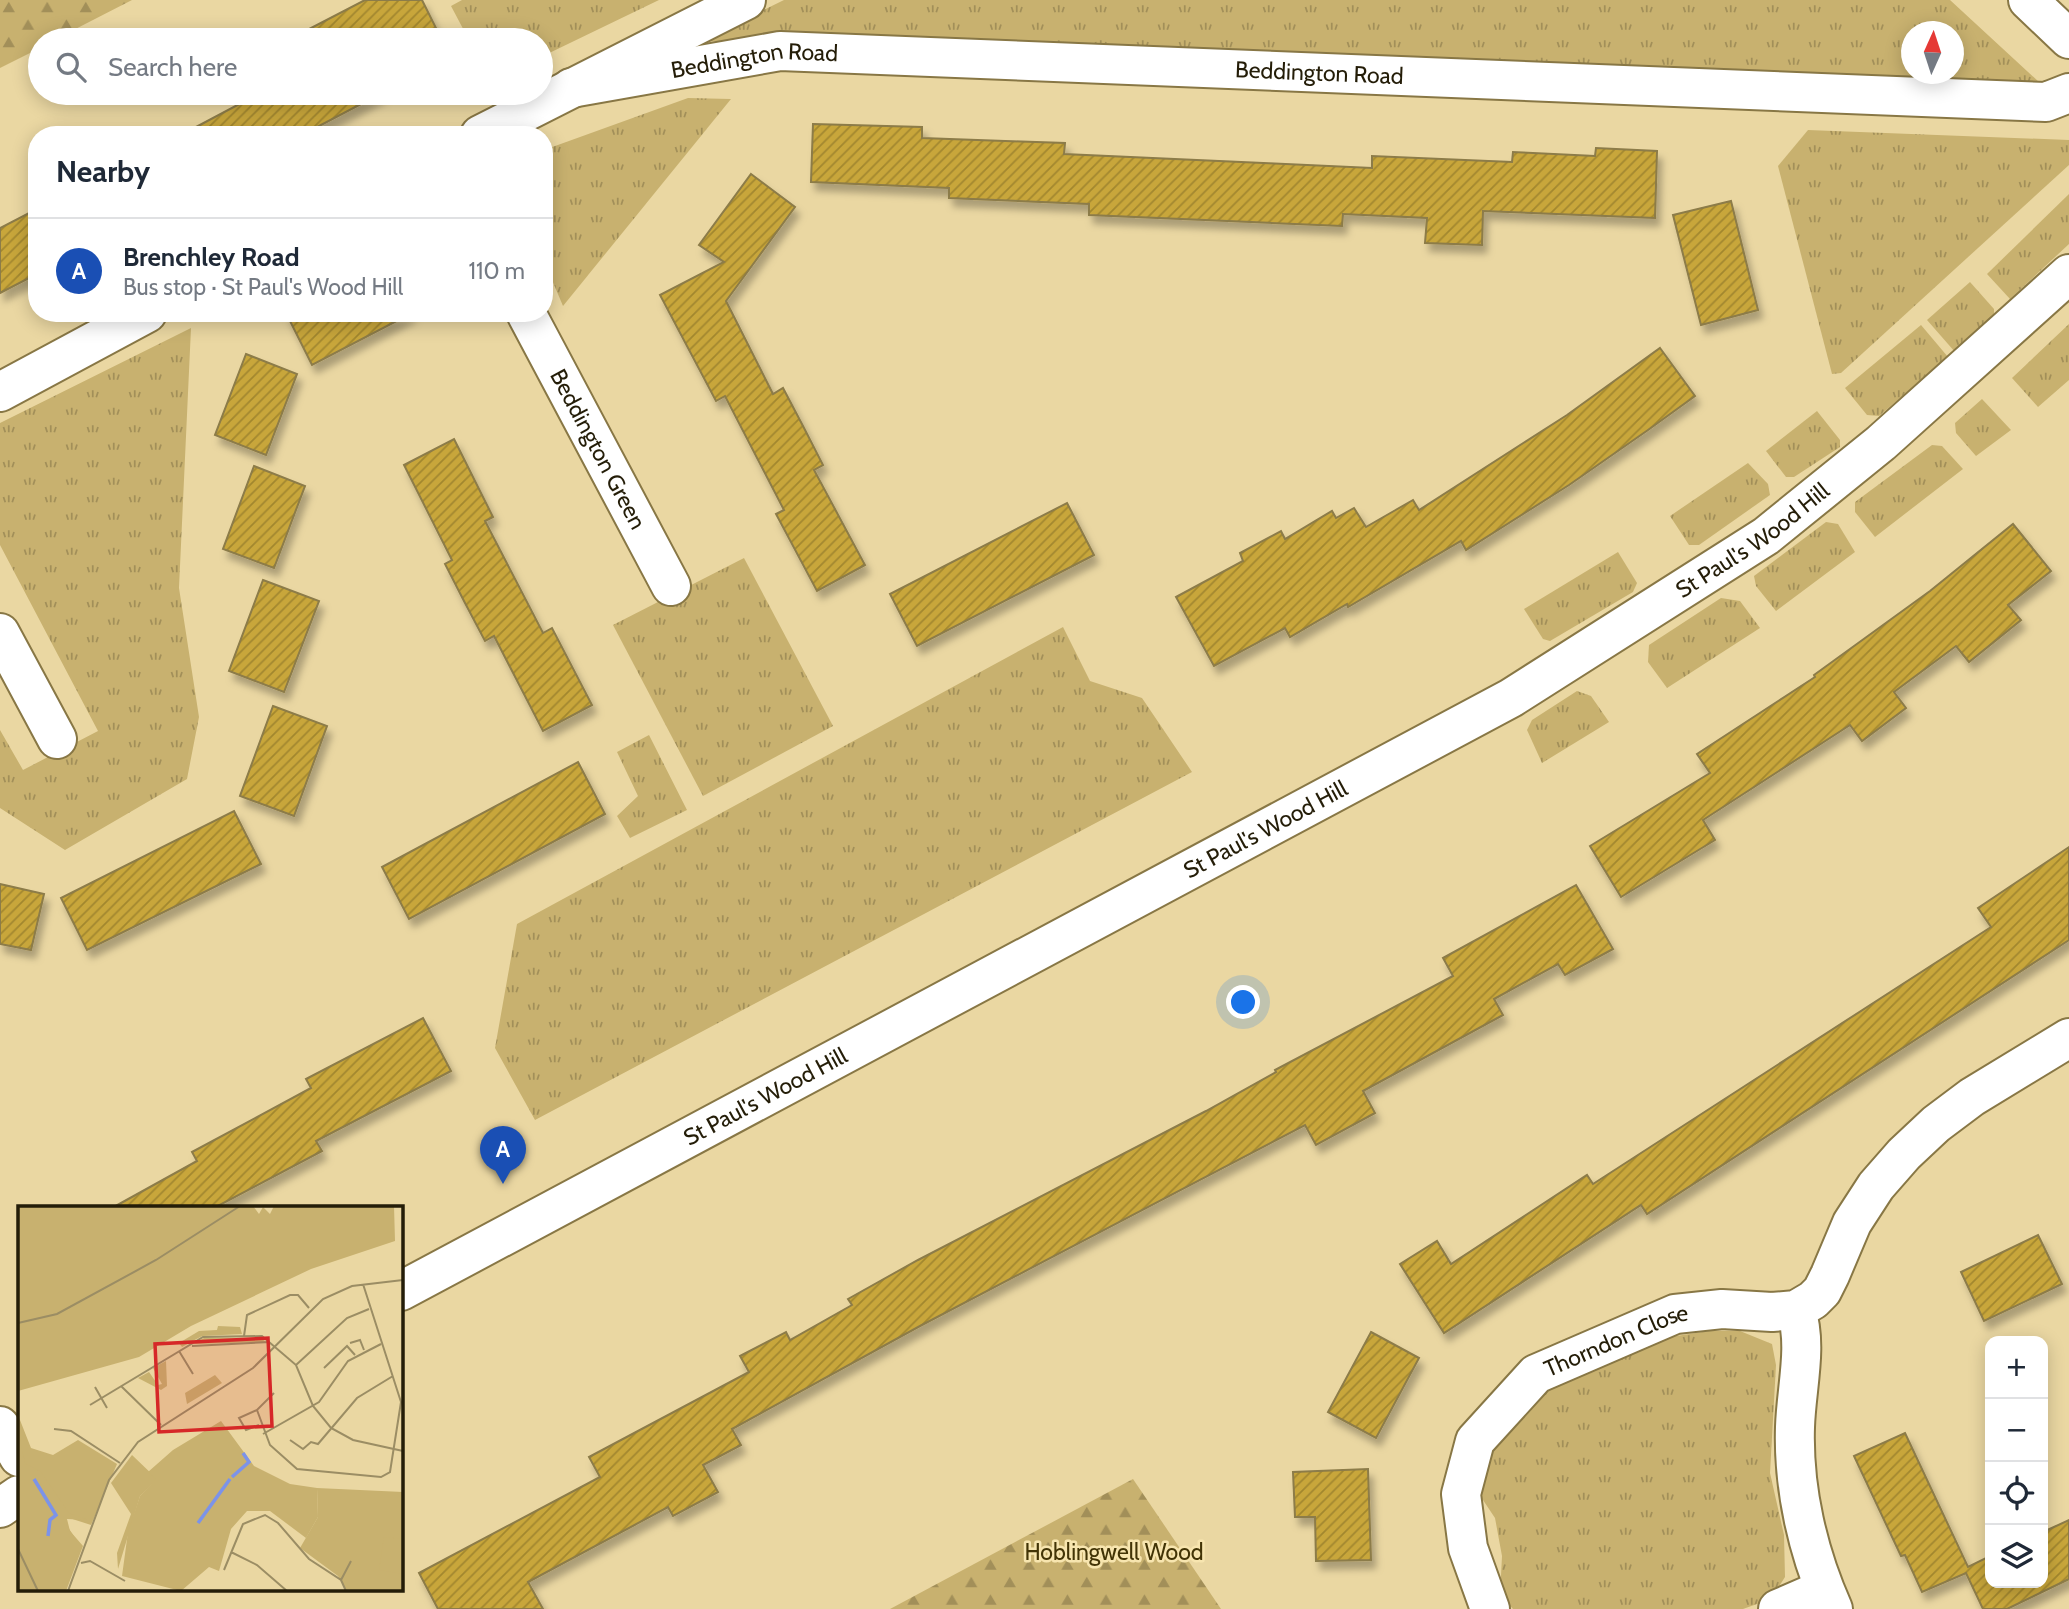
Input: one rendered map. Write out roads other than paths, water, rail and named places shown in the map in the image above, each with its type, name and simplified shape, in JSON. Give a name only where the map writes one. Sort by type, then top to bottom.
[{"type":"street","name":"Beddington Road","points":[[553,97],[746,0]]},
{"type":"street","points":[[2028,0],[2069,38]]},
{"type":"street","name":"Beddington Road","points":[[571,88],[780,51],[2046,102],[2069,93]]},
{"type":"street","name":"Beddington Road","points":[[497,126],[538,105]]},
{"type":"street","name":"St Paul's Wood Hill","points":[[402,1290],[1511,698],[1766,536],[1891,434],[2069,274]]},
{"type":"street","points":[[0,392],[130,322]]},
{"type":"street","name":"Beddington Green","points":[[531,322],[671,586]]},
{"type":"street","points":[[0,634],[57,739]]},
{"type":"street","points":[[1778,1609],[1829,1599],[1809,1540],[1795,1455],[1801,1335],[1796,1310],[1822,1291],[1852,1223],[1876,1186],[1904,1154],[1936,1124],[1972,1097],[2069,1038]]},
{"type":"street","name":"Thorndon Close","points":[[1490,1609],[1468,1548],[1461,1494],[1475,1441],[1536,1374],[1675,1314],[1722,1308],[1772,1312],[1796,1310]]},
{"type":"street","points":[[0,1426],[18,1455]]},
{"type":"street","points":[[0,1508],[18,1496]]},
{"type":"place","name":"Brenchley Road","points":[[503,1184]]},
{"type":"park label","name":"Hoblingwell Wood","points":[[1114,1552]]}]
